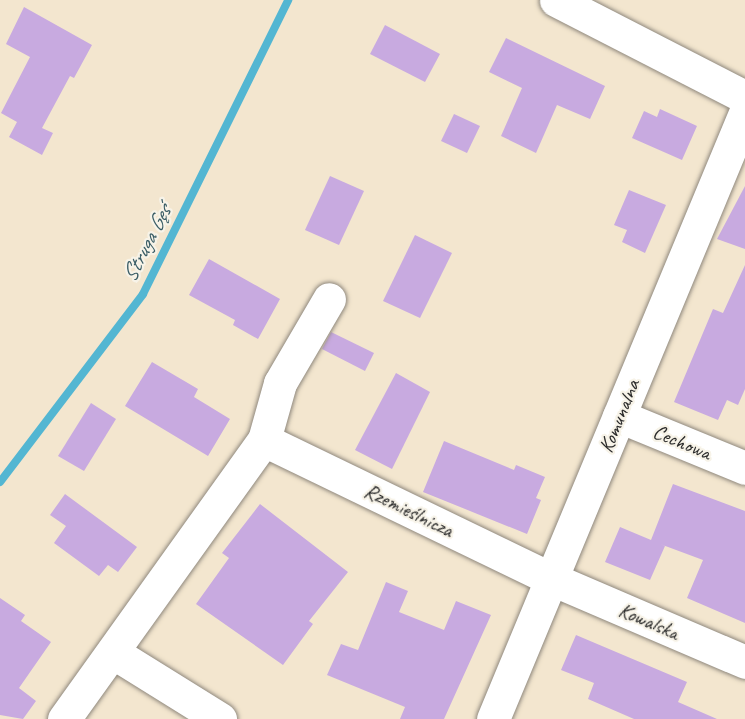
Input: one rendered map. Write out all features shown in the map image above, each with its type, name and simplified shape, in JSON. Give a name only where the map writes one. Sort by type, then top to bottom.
[{"type":"street","points":[[556,0],[745,97]]},
{"type":"street","name":"Komunalna","points":[[493,719],[554,580],[745,113]]},
{"type":"street","points":[[64,719],[114,653],[264,440],[280,383],[329,299]]},
{"type":"street","name":"Cechowa","points":[[620,416],[745,468]]},
{"type":"street","name":"Rzemieślnicza","points":[[264,440],[554,580]]},
{"type":"street","name":"Kowalska","points":[[554,580],[745,662]]},
{"type":"street","points":[[114,653],[220,719]]},
{"type":"building","points":[[24,7],[92,45],[74,78],[70,76],[42,128],[53,133],[42,155],[9,137],[17,122],[1,113],[30,57],[6,44]]},
{"type":"building","points":[[385,25],[440,54],[425,82],[370,54]]},
{"type":"building","points":[[506,38],[605,86],[590,119],[557,105],[536,153],[501,136],[522,88],[489,72]]},
{"type":"building","points":[[660,109],[697,126],[682,160],[632,138],[644,111],[657,117]]},
{"type":"building","points":[[454,114],[480,126],[467,153],[441,141]]},
{"type":"building","points":[[330,176],[364,191],[339,245],[305,230]]},
{"type":"building","points":[[745,186],[745,249],[717,239]]},
{"type":"building","points":[[629,190],[666,205],[645,253],[622,242],[627,230],[614,225]]},
{"type":"building","points":[[415,235],[452,253],[420,318],[383,301]]},
{"type":"building","points":[[209,259],[280,299],[258,339],[233,325],[235,320],[189,295]]},
{"type":"building","points":[[745,265],[745,389],[738,405],[727,400],[718,420],[674,402],[713,309],[723,313]]},
{"type":"building","points":[[331,332],[374,353],[365,371],[322,349]]},
{"type":"building","points":[[152,362],[198,389],[194,397],[230,419],[208,456],[125,406]]},
{"type":"building","points":[[396,373],[430,392],[392,469],[355,450]]},
{"type":"building","points":[[91,403],[116,419],[84,471],[58,456]]},
{"type":"building","points":[[444,441],[514,470],[516,465],[545,477],[536,498],[541,500],[527,534],[423,492]]},
{"type":"building","points":[[673,484],[745,511],[745,623],[687,598],[703,560],[660,544],[665,546],[650,580],[605,562],[620,527],[651,540]]},
{"type":"building","points":[[65,494],[137,547],[118,572],[108,565],[99,576],[54,543],[66,526],[50,515]]},
{"type":"building","points":[[260,504],[348,572],[309,621],[313,624],[283,665],[196,604],[229,558],[222,553]]},
{"type":"building","points":[[386,582],[408,591],[399,612],[444,630],[456,601],[491,615],[444,719],[400,719],[405,707],[327,675],[341,644],[358,650]]},
{"type":"building","points":[[0,598],[25,615],[21,621],[51,642],[19,688],[36,701],[23,719],[0,715]]},
{"type":"building","points":[[576,635],[687,682],[678,702],[717,719],[634,719],[588,699],[594,683],[561,670]]},
{"type":"waterway","name":"Struga Gęś","points":[[0,482],[143,294],[288,0]]}]
